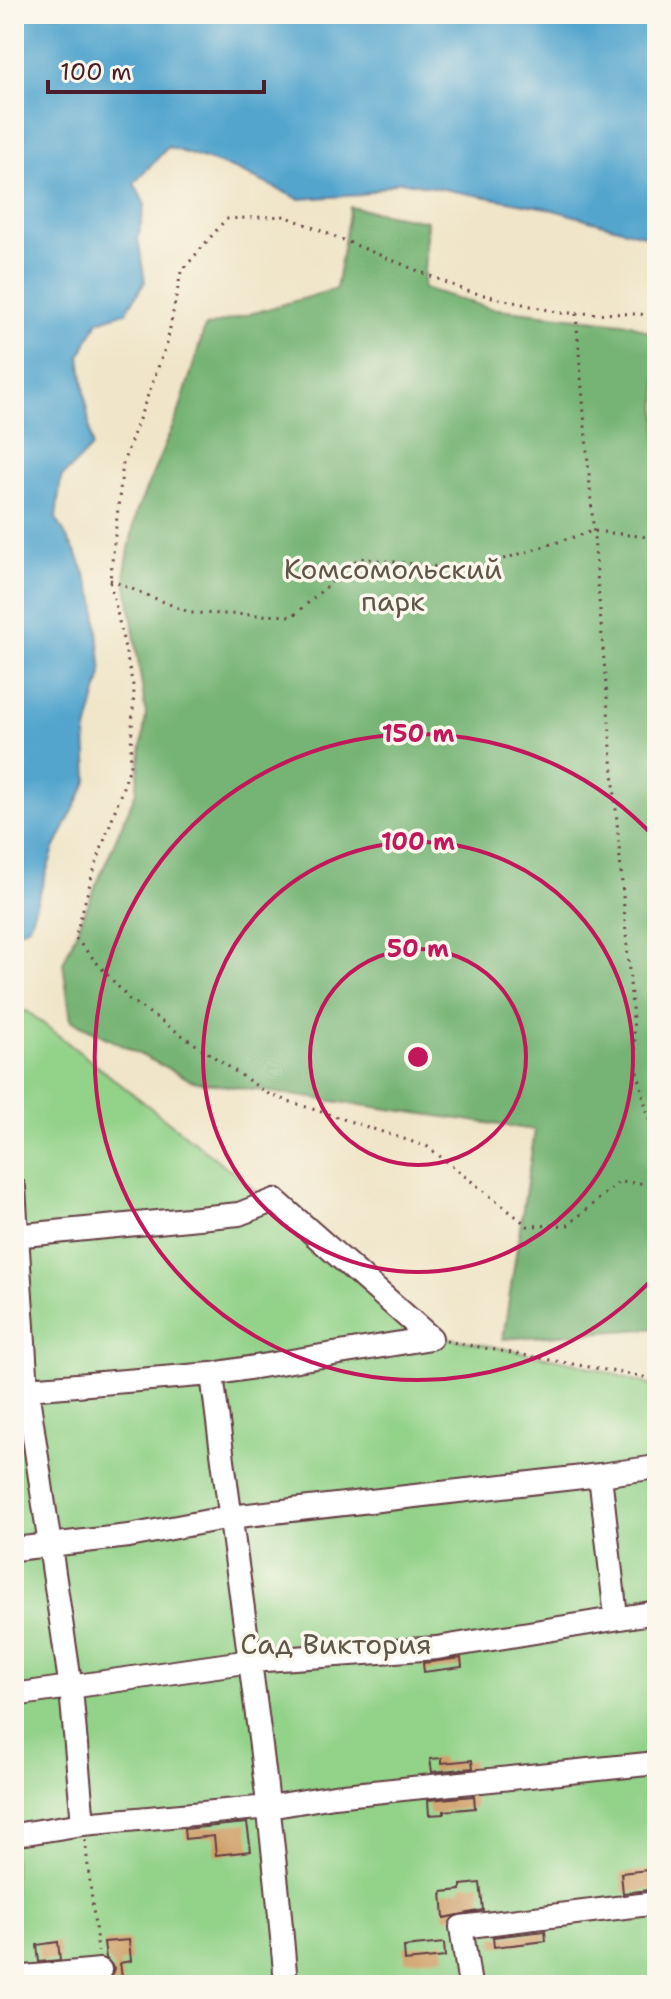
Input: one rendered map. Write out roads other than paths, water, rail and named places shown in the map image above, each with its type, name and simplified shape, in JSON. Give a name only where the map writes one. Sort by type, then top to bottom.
[{"type":"lane","points":[[14,1188],[20,1390],[71,1689],[83,1824]]},
{"type":"lane","points":[[16,1236],[239,1214],[275,1200],[431,1338],[212,1374],[20,1390]]},
{"type":"lane","points":[[212,1374],[269,1807],[286,1985]]},
{"type":"lane","points":[[14,1549],[129,1536],[230,1517],[657,1467]]},
{"type":"lane","points":[[600,1475],[616,1617]]},
{"type":"lane","points":[[14,1695],[251,1661],[437,1648],[657,1612]]},
{"type":"lane","points":[[14,1835],[83,1824],[269,1807],[334,1796],[657,1763]]},
{"type":"lane","points":[[470,1985],[461,1927],[657,1903]]},
{"type":"lane","points":[[14,1978],[100,1970]]},
{"type":"water","points":[[14,14],[657,14],[657,239],[546,208],[400,181],[361,195],[299,199],[237,170],[168,147],[134,183],[145,205],[138,239],[145,282],[126,312],[98,321],[80,356],[92,447],[61,478],[56,518],[78,557],[95,599],[102,674],[86,734],[88,780],[54,849],[29,926],[14,932]]},
{"type":"park label","name":"Комсомольский парк","points":[[393,585]]},
{"type":"park label","name":"Сад Виктория","points":[[336,1644]]}]
